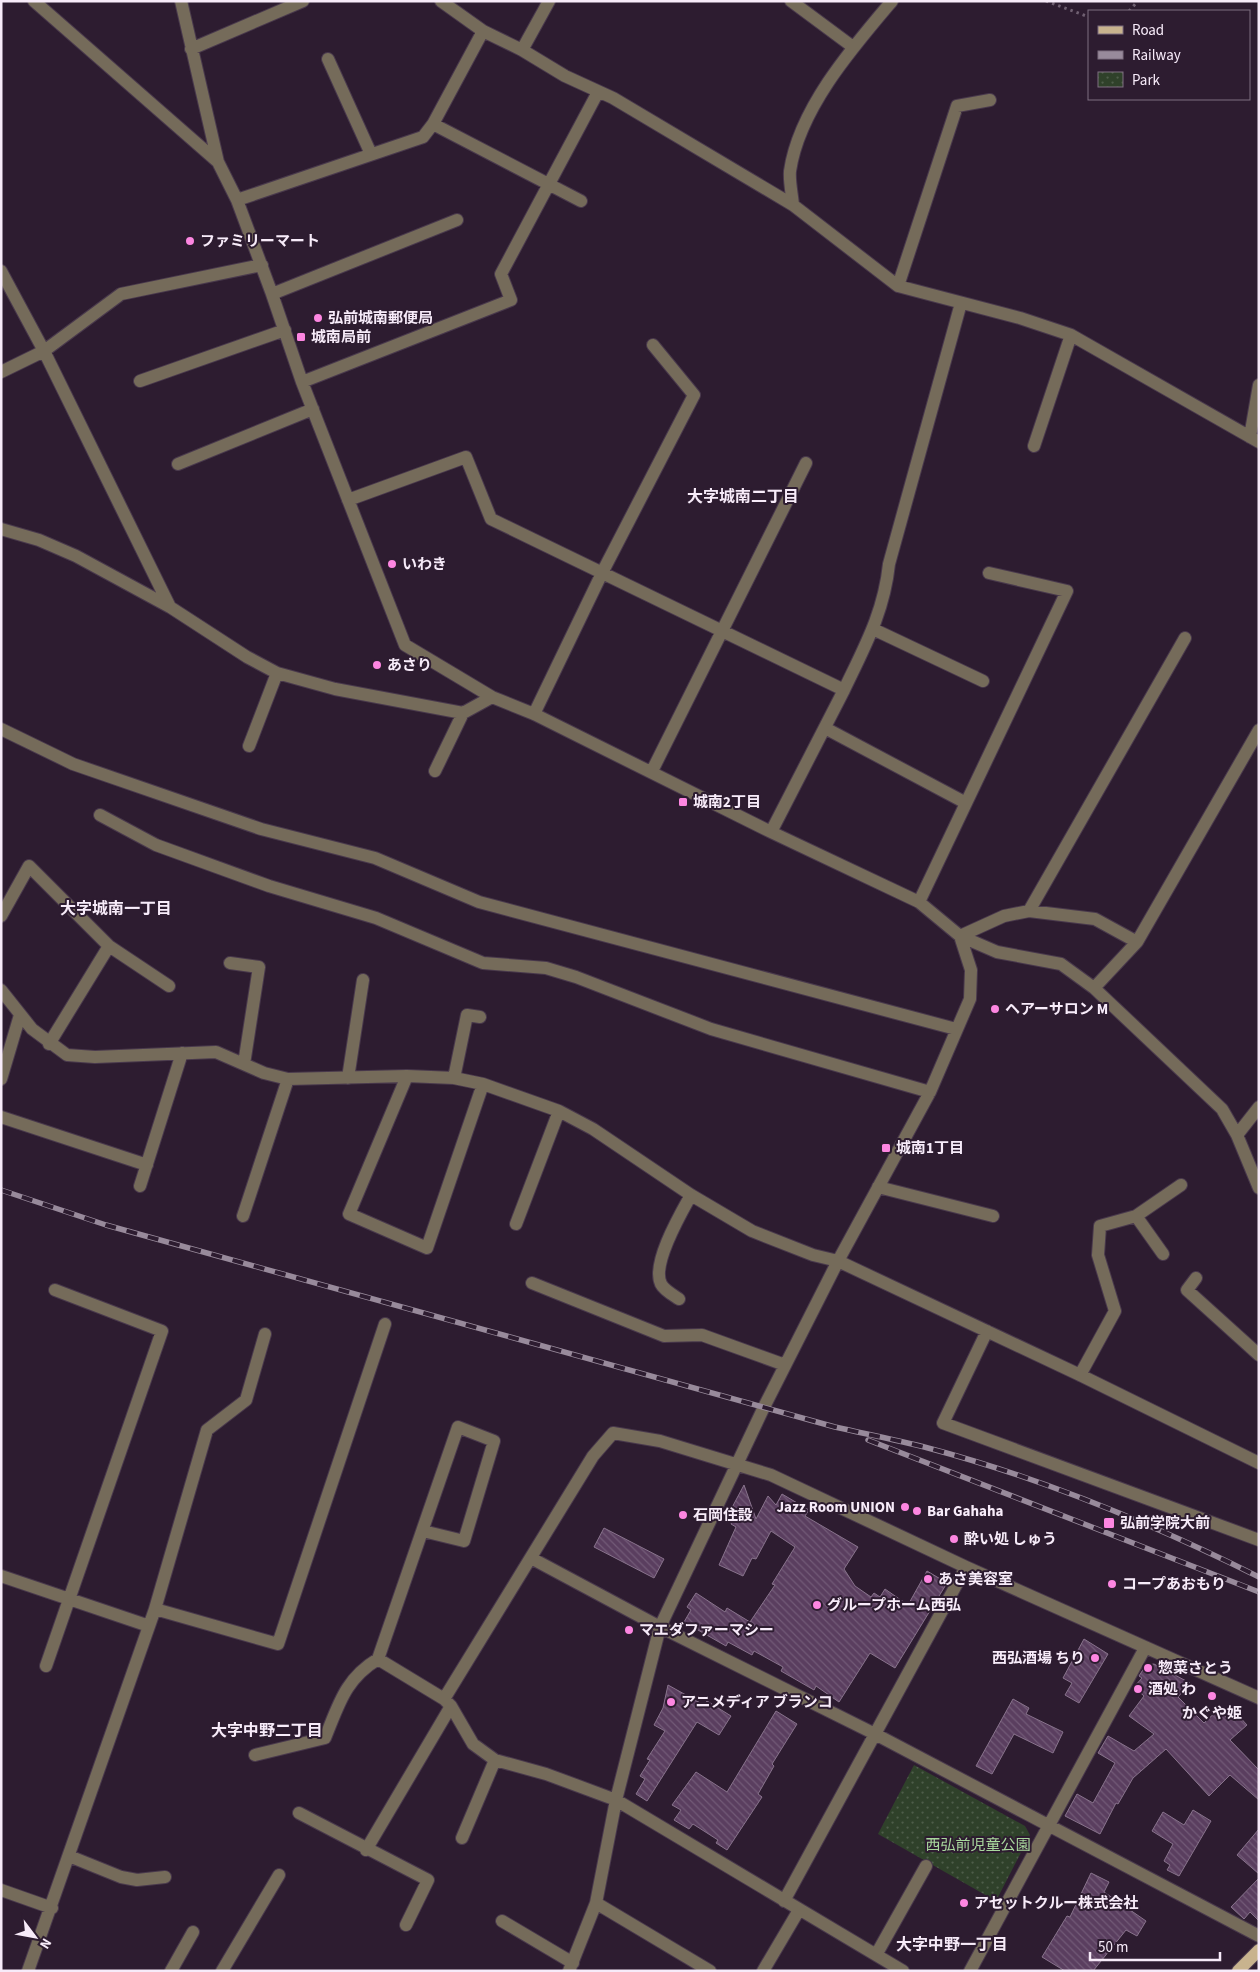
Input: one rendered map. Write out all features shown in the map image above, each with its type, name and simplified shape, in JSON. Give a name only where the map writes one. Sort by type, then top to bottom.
[{"type":"main road","points":[[1238,1971],[1259,1950]]},
{"type":"street","points":[[34,1],[218,162]]},
{"type":"street","points":[[181,1],[218,162],[237,200],[262,265],[302,382],[405,646],[492,698],[534,714],[771,832],[919,902],[960,936],[997,952],[1061,964],[1094,988],[1222,1109],[1237,1135],[1259,1188]]},
{"type":"street","points":[[191,49],[303,1]]},
{"type":"street","points":[[441,1],[483,32],[522,50],[564,76],[613,98],[793,205],[898,286],[1020,318],[1071,335],[1254,440],[1259,385]]},
{"type":"street","points":[[522,50],[549,1]]},
{"type":"street","points":[[791,1],[853,48]]},
{"type":"street","points":[[793,205],[790,173],[796,145],[812,110],[853,48],[892,1]]},
{"type":"street","points":[[237,200],[423,137],[434,124],[483,32]]},
{"type":"street","points":[[328,59],[370,154]]},
{"type":"street","points":[[302,382],[511,300],[501,274],[598,92]]},
{"type":"street","points":[[898,286],[957,106],[990,100]]},
{"type":"street","points":[[434,124],[582,201]]},
{"type":"street","points":[[272,294],[457,220]]},
{"type":"street","points":[[1,372],[44,351],[121,294],[262,265]]},
{"type":"street","points":[[1,271],[44,351],[170,607]]},
{"type":"street","points":[[771,832],[844,690],[873,629],[886,593],[889,564],[961,303]]},
{"type":"street","points":[[140,381],[285,330]]},
{"type":"street","points":[[1034,446],[1071,335]]},
{"type":"street","points":[[534,714],[602,571],[694,395],[653,345]]},
{"type":"street","points":[[178,464],[313,409]]},
{"type":"street","points":[[348,500],[466,457],[491,519],[602,571],[844,690]]},
{"type":"street","points":[[652,772],[806,464]]},
{"type":"street","points":[[1,529],[38,540],[76,556],[170,607],[247,658],[277,673],[343,690],[463,713]]},
{"type":"street","points":[[919,902],[1067,591],[989,573]]},
{"type":"street","points":[[873,629],[983,681]]},
{"type":"street","points":[[1030,911],[1185,638]]},
{"type":"street","points":[[249,746],[277,673]]},
{"type":"street","points":[[435,771],[463,713],[492,698]]},
{"type":"street","points":[[825,728],[966,803]]},
{"type":"street","points":[[1,729],[73,764],[261,829],[375,858],[479,902],[956,1030]]},
{"type":"street","points":[[1094,988],[1137,942],[1259,730]]},
{"type":"street","points":[[100,815],[156,845],[268,886],[376,918],[483,963],[546,968],[576,977],[711,1028],[930,1092]]},
{"type":"street","points":[[1,916],[29,866],[109,946],[169,986]]},
{"type":"street","points":[[960,936],[1004,916],[1030,911],[1094,919],[1137,942]]},
{"type":"street","points":[[502,1921],[571,1967],[596,1902],[616,1800],[660,1627],[785,1365],[838,1261],[930,1092],[970,999],[971,970],[960,936]]},
{"type":"street","points":[[49,1044],[109,946]]},
{"type":"street","points":[[230,963],[259,967],[244,1064]]},
{"type":"street","points":[[348,1078],[363,980]]},
{"type":"street","points":[[1,990],[20,1015],[49,1044],[67,1055],[95,1057],[216,1052],[264,1073],[288,1078],[407,1076],[454,1078],[483,1084],[559,1111],[593,1129],[691,1195],[752,1231],[813,1255],[838,1261],[1257,1459]]},
{"type":"street","points":[[1,1079],[20,1015]]},
{"type":"street","points":[[454,1078],[467,1015],[480,1017]]},
{"type":"street","points":[[140,1186],[182,1053]]},
{"type":"street","points":[[407,1076],[349,1214],[427,1248],[483,1084]]},
{"type":"street","points":[[243,1216],[288,1078]]},
{"type":"street","points":[[1237,1135],[1259,1107]]},
{"type":"street","points":[[516,1224],[559,1111]]},
{"type":"street","points":[[1,1117],[147,1164]]},
{"type":"street","points":[[1080,1375],[1115,1311],[1098,1255],[1100,1226],[1136,1216],[1180,1185]]},
{"type":"street","points":[[878,1187],[994,1216]]},
{"type":"street","points":[[679,1299],[661,1285],[658,1274],[665,1250],[691,1195]]},
{"type":"street","points":[[1136,1216],[1163,1254]]},
{"type":"street","points":[[1196,1278],[1187,1290],[1259,1355]]},
{"type":"street","points":[[532,1283],[664,1336],[702,1335],[785,1365]]},
{"type":"street","points":[[46,1666],[162,1331],[55,1290]]},
{"type":"street","points":[[155,1609],[278,1644],[385,1324]]},
{"type":"street","points":[[987,1331],[943,1424],[1259,1540]]},
{"type":"street","points":[[28,1971],[52,1908],[155,1609],[207,1430],[246,1400],[265,1334]]},
{"type":"street","points":[[255,1755],[325,1738],[346,1688],[363,1668],[378,1659],[458,1427],[494,1441],[464,1541],[423,1531]]},
{"type":"street","points":[[366,1850],[531,1558],[593,1456],[613,1432],[660,1441],[771,1475],[966,1567],[1259,1698]]},
{"type":"street","points":[[531,1558],[660,1627],[875,1734],[1048,1827],[1259,1936]]},
{"type":"street","points":[[784,1901],[966,1567]]},
{"type":"street","points":[[1,1576],[149,1626]]},
{"type":"street","points":[[970,1971],[1145,1648]]},
{"type":"street","points":[[378,1659],[448,1702],[473,1744],[495,1760],[546,1774],[616,1800],[903,1971]]},
{"type":"street","points":[[462,1838],[495,1760]]},
{"type":"street","points":[[299,1813],[366,1850],[428,1880],[406,1926]]},
{"type":"street","points":[[69,1856],[121,1877],[138,1880],[165,1877]]},
{"type":"street","points":[[876,1955],[926,1866]]},
{"type":"street","points":[[222,1971],[279,1876]]},
{"type":"street","points":[[1,1890],[52,1908]]},
{"type":"street","points":[[596,1902],[710,1971]]},
{"type":"street","points":[[763,1971],[800,1910]]},
{"type":"street","points":[[171,1971],[193,1932]]},
{"type":"path","points":[[1046,1],[1088,17]]},
{"type":"green space","name":"西弘前児童公園","points":[[914,1765],[1025,1826],[1030,1835],[996,1901],[878,1834]]},
{"type":"building","points":[[744,1485],[756,1519],[768,1496],[776,1505],[782,1494],[809,1510],[805,1516],[858,1547],[844,1569],[855,1586],[871,1597],[874,1593],[880,1597],[885,1589],[908,1605],[927,1571],[947,1583],[895,1668],[870,1653],[839,1702],[816,1686],[814,1690],[781,1671],[783,1667],[754,1651],[752,1655],[728,1642],[726,1646],[684,1622],[691,1610],[687,1607],[696,1593],[725,1612],[727,1608],[750,1622],[775,1585],[772,1584],[795,1547],[771,1531],[756,1559],[752,1558],[743,1576],[719,1565],[736,1527],[731,1524],[734,1518],[728,1515]]},
{"type":"building","points":[[604,1528],[664,1559],[654,1578],[594,1547]]},
{"type":"building","points":[[1084,1639],[1108,1654],[1079,1703],[1065,1695],[1072,1683],[1063,1678]]},
{"type":"building","points":[[1154,1664],[1190,1683],[1178,1697],[1204,1723],[1219,1709],[1229,1721],[1237,1714],[1247,1725],[1230,1740],[1259,1770],[1259,1800],[1230,1775],[1209,1796],[1166,1749],[1133,1778],[1118,1804],[1116,1803],[1100,1834],[1065,1816],[1077,1794],[1093,1803],[1115,1763],[1098,1753],[1108,1736],[1134,1751],[1154,1734],[1129,1716],[1144,1696],[1134,1687],[1142,1678],[1139,1676],[1146,1665]]},
{"type":"building","points":[[668,1685],[704,1705],[707,1701],[731,1716],[719,1735],[697,1722],[647,1801],[636,1794],[645,1779],[640,1776],[650,1760],[647,1759],[665,1731],[654,1725],[663,1708]]},
{"type":"building","points":[[1013,1699],[1029,1708],[1026,1714],[1063,1732],[1053,1753],[1014,1734],[992,1774],[976,1766]]},
{"type":"building","points":[[776,1711],[797,1724],[772,1764],[774,1766],[758,1794],[762,1797],[727,1850],[716,1843],[718,1840],[693,1824],[689,1829],[674,1820],[681,1810],[672,1805],[696,1772],[727,1792]]},
{"type":"building","points":[[1193,1810],[1211,1821],[1179,1876],[1167,1870],[1170,1865],[1164,1861],[1173,1844],[1152,1831],[1163,1812],[1184,1825]]},
{"type":"building","points":[[1259,1829],[1259,1874],[1237,1855]]},
{"type":"building","points":[[1091,1873],[1109,1882],[1104,1892],[1146,1921],[1137,1936],[1126,1930],[1093,1971],[1065,1971],[1042,1957],[1067,1916],[1070,1917]]},
{"type":"building","points":[[1259,1878],[1259,1921],[1250,1912],[1244,1919],[1231,1907]]},
{"type":"railway","points":[[1,1190],[106,1225],[835,1427],[916,1445],[971,1460],[1055,1488],[1138,1521],[1259,1577]]},
{"type":"railway","points":[[868,1440],[1259,1592]]},
{"type":"place","name":"ファミリーマート","points":[[190,241]]},
{"type":"place","name":"弘前城南郵便局","points":[[318,318]]},
{"type":"place","name":"城南局前","points":[[301,337]]},
{"type":"place","name":"いわき","points":[[392,564]]},
{"type":"place","name":"あさり","points":[[377,665]]},
{"type":"place","name":"城南2丁目","points":[[683,802]]},
{"type":"place","name":"ヘアーサロン M","points":[[995,1009]]},
{"type":"place","name":"城南1丁目","points":[[886,1148]]},
{"type":"place","name":"Jazz Room UNION","points":[[905,1507]]},
{"type":"place","name":"Bar Gahaha","points":[[917,1511]]},
{"type":"place","name":"石岡住設","points":[[683,1515]]},
{"type":"place","name":"弘前学院大前","points":[[1109,1523]]},
{"type":"place","name":"酔い処 しゅう","points":[[954,1539]]},
{"type":"place","name":"あさ美容室","points":[[928,1579]]},
{"type":"place","name":"コープあおもり","points":[[1112,1584]]},
{"type":"place","name":"グループホーム西弘","points":[[817,1605]]},
{"type":"place","name":"マエダファーマシー","points":[[629,1630]]},
{"type":"place","name":"西弘酒場 ちり","points":[[1095,1658]]},
{"type":"place","name":"惣菜さとう","points":[[1148,1668]]},
{"type":"place","name":"酒処 わ","points":[[1138,1689]]},
{"type":"place","name":"かぐや姫","points":[[1212,1696]]},
{"type":"place","name":"アニメディア ブランコ","points":[[671,1702]]},
{"type":"place","name":"アセットクルー株式会社","points":[[964,1903]]},
{"type":"district","name":"大字城南二丁目","points":[[743,497]]},
{"type":"district","name":"大字城南一丁目","points":[[116,909]]},
{"type":"district","name":"大字中野二丁目","points":[[267,1731]]},
{"type":"district","name":"大字中野一丁目","points":[[952,1945]]}]
